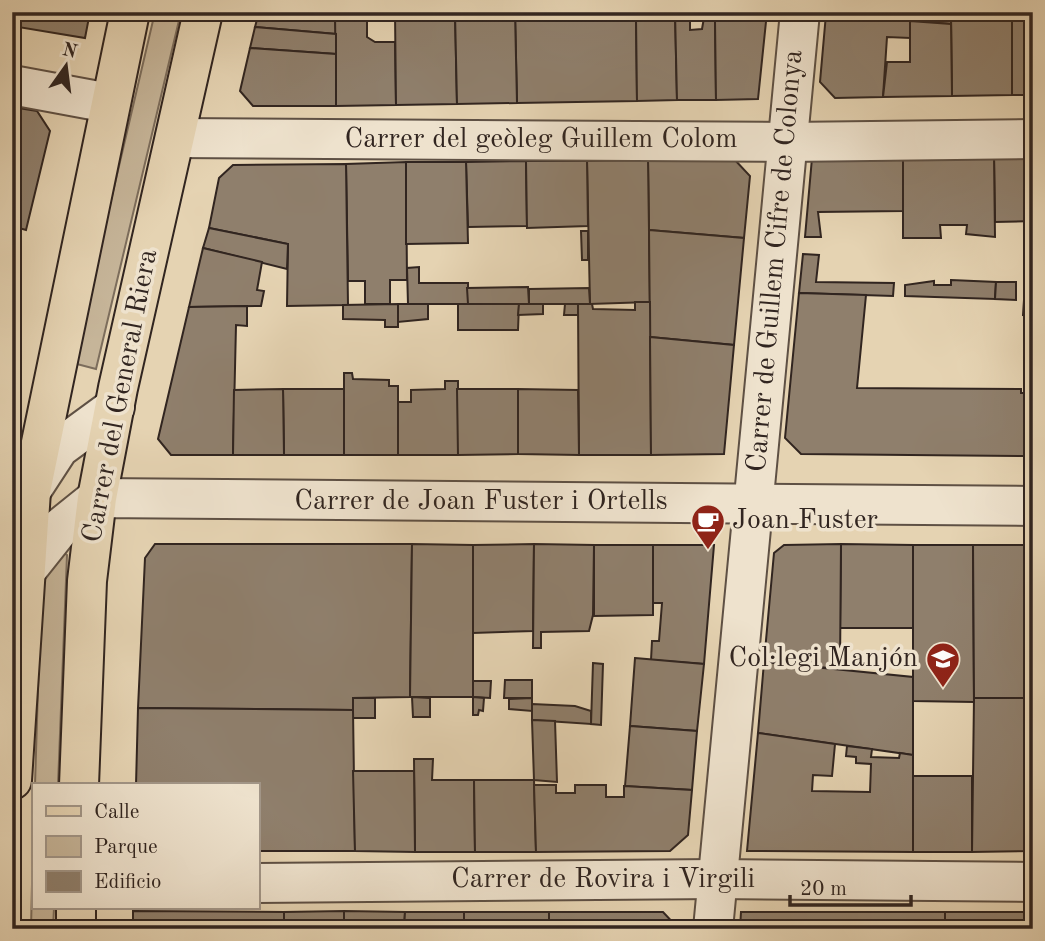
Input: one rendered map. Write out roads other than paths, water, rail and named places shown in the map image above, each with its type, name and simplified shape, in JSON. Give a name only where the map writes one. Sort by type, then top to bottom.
[{"type":"main road","points":[[12,780],[26,572],[22,488],[130,12]]},
{"type":"main road","name":"Carrer del General Riera","points":[[79,783],[88,581],[97,498],[203,12]]},
{"type":"main road","points":[[76,909],[76,929]]},
{"type":"street","name":"Carrer de Guillem Cifre de Colonya","points":[[713,929],[800,12]]},
{"type":"street","points":[[12,85],[109,103]]},
{"type":"street","name":"Carrer del geòleg Guillem Colom","points":[[175,138],[788,142],[1033,139]]},
{"type":"street","points":[[22,488],[59,448],[115,407]]},
{"type":"street","points":[[26,572],[61,527],[97,498]]},
{"type":"street","name":"Carrer de Joan Fuster i Ortells","points":[[97,498],[1033,506]]},
{"type":"street","name":"Carrer de Rovira i Virgili","points":[[259,883],[718,879],[1033,882]]},
{"type":"place","name":"Joan Fuster","points":[[708,551]]},
{"type":"place","name":"Col·legi Manjón","points":[[943,689]]}]
